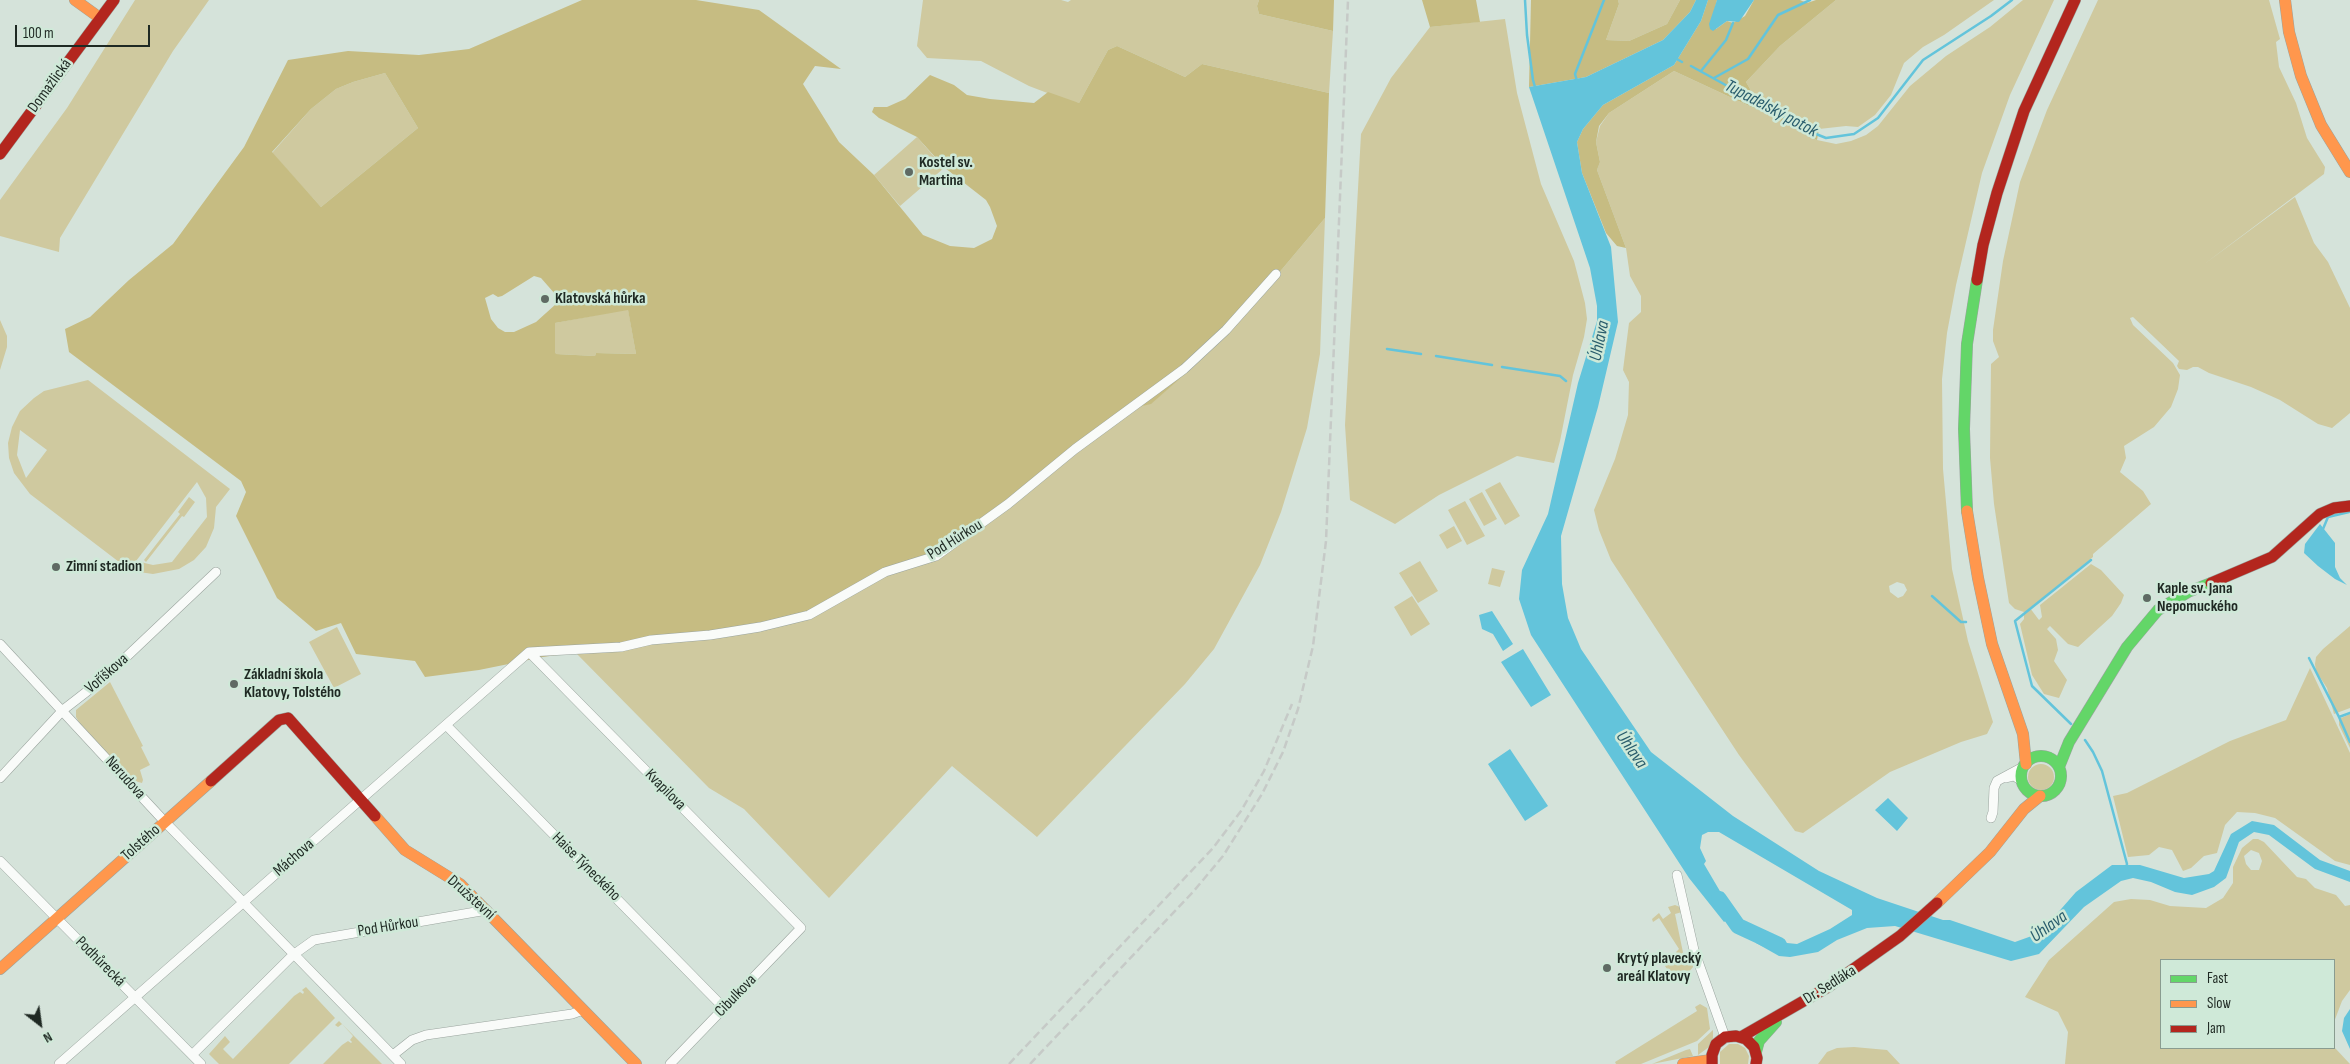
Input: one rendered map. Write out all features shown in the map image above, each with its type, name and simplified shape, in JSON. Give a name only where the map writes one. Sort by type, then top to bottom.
[{"type":"main road","points":[[75,0],[100,18]]},
{"type":"main road","name":"Domažlická","points":[[0,154],[114,0]]},
{"type":"main road","points":[[2059,767],[2033,748],[2023,734],[1992,644],[1978,578],[1967,510],[1964,429],[1967,344],[1982,253],[1997,193],[2024,111],[2075,0]]},
{"type":"main road","points":[[2285,0],[2289,32],[2301,76],[2320,125],[2350,172]]},
{"type":"main road","points":[[2024,809],[2040,796],[2053,792],[2059,785],[2061,776],[2059,767],[2069,742],[2127,646],[2158,610],[2182,595],[2272,557],[2320,514],[2334,508],[2350,506]]},
{"type":"main road","name":"Tolstého","points":[[0,969],[283,718]]},
{"type":"main road","name":"Družstevní","points":[[283,718],[291,720],[404,850],[456,880],[636,1064]]},
{"type":"main road","points":[[2023,734],[2024,809]]},
{"type":"main road","points":[[2024,766],[2033,758],[2058,754],[2069,742]]},
{"type":"main road","points":[[2024,786],[2040,796]]},
{"type":"main road","name":"Dr. Sedláka","points":[[1725,1037],[1741,1037],[1751,1033],[1874,956],[1913,926],[1962,881],[2024,809]]},
{"type":"main road","name":"Dr. Sedláka","points":[[1756,1064],[1756,1052],[1759,1041],[1785,1012]]},
{"type":"main road","points":[[1683,1064],[1712,1062],[1716,1044],[1725,1037]]},
{"type":"main road","points":[[1741,1037],[1751,1042],[1756,1052]]},
{"type":"street","name":"Pod Hůrkou","points":[[529,652],[621,646],[651,640],[710,635],[760,627],[808,615],[885,572],[936,556],[1008,504],[1075,449],[1184,369],[1226,330],[1276,274]]},
{"type":"street","name":"Voříškova","points":[[0,778],[63,710],[115,668],[216,572]]},
{"type":"street","name":"Nerudova","points":[[0,644],[165,822],[293,955]]},
{"type":"street","name":"Máchova","points":[[59,1064],[447,726],[529,652]]},
{"type":"street","name":"Kvapilova","points":[[529,652],[801,928]]},
{"type":"street","name":"Haise Týneckého","points":[[447,726],[724,1008]]},
{"type":"street","points":[[1991,818],[1994,812],[1994,788],[2001,779],[2024,766]]},
{"type":"street","points":[[2001,779],[2014,776],[2024,786]]},
{"type":"street","name":"Podhůrecká","points":[[0,861],[200,1064]]},
{"type":"street","points":[[1677,875],[1694,950],[1725,1037]]},
{"type":"street","name":"Pod Hůrkou","points":[[192,1055],[293,955],[314,940],[487,910]]},
{"type":"street","name":"Cibulkova","points":[[670,1064],[801,928]]},
{"type":"street","points":[[293,955],[401,1064]]},
{"type":"street","points":[[393,1056],[412,1040],[426,1035],[572,1014],[583,1010]]},
{"type":"shaded area","points":[[135,0],[209,0],[173,51],[60,238],[59,252],[0,236],[0,200],[67,108]]},
{"type":"shaded area","points":[[582,0],[696,0],[759,10],[841,69],[815,66],[803,84],[839,142],[874,175],[923,235],[950,246],[974,248],[992,239],[997,226],[986,200],[945,168],[917,137],[879,118],[872,112],[874,107],[887,107],[905,99],[930,75],[954,85],[967,95],[1034,103],[1048,92],[1079,103],[1108,50],[1117,46],[1185,77],[1202,64],[1329,93],[1325,218],[1252,305],[1191,369],[1151,404],[1138,407],[943,553],[885,574],[808,618],[543,657],[479,670],[425,677],[415,661],[356,654],[341,623],[316,631],[277,598],[236,516],[246,492],[241,481],[69,352],[65,329],[90,317],[129,280],[173,244],[244,147],[288,60],[348,51],[419,55],[469,49]],"holes":[[[385,73],[418,128],[321,207],[272,152],[311,109],[336,89]],[[534,276],[541,278],[555,294],[556,304],[536,322],[514,332],[505,332],[498,328],[491,319],[485,298],[493,294],[498,297]],[[628,310],[636,354],[596,353],[595,356],[556,354],[555,323]]]},
{"type":"shaded area","points":[[923,0],[1061,0],[1068,2],[1071,0],[1259,0],[1257,6],[1259,14],[1333,31],[1329,93],[1202,64],[1185,77],[1117,46],[1108,50],[1079,103],[1071,102],[1029,86],[981,61],[927,58],[917,46]]},
{"type":"shaded area","points":[[1259,0],[1334,0],[1333,31],[1259,14],[1257,6]]},
{"type":"shaded area","points":[[1422,0],[1476,0],[1480,22],[1430,27]]},
{"type":"shaded area","points":[[1531,0],[1618,0],[1619,4],[1606,40],[1629,41],[1667,24],[1680,0],[1696,0],[1690,12],[1663,40],[1586,77],[1529,87]]},
{"type":"shaded area","points":[[1618,0],[1680,0],[1667,24],[1629,41],[1606,40],[1619,4]]},
{"type":"shaded area","points":[[1708,0],[1717,0],[1714,12],[1716,29],[1727,21],[1733,23],[1745,16],[1754,0],[1800,0],[1807,3],[1816,0],[1836,0],[1780,46],[1746,82],[1753,94],[1819,129],[1817,140],[1790,125],[1674,71],[1609,113],[1599,126],[1596,142],[1600,162],[1597,170],[1626,248],[1617,246],[1606,233],[1582,173],[1577,142],[1583,129],[1603,105],[1674,65],[1701,21]]},
{"type":"shaded area","points":[[1836,0],[1994,0],[1944,35],[1923,47],[1904,63],[1891,95],[1875,115],[1858,127],[1846,126],[1819,129],[1753,94],[1746,82],[1780,46]]},
{"type":"shaded area","points":[[2023,0],[2054,0],[2010,95],[1982,173],[1956,285],[1947,333],[1942,379],[1943,469],[1952,569],[1968,641],[1993,722],[1987,734],[1961,742],[1890,772],[1803,833],[1795,831],[1739,755],[1611,560],[1599,530],[1594,510],[1615,459],[1628,415],[1629,382],[1623,370],[1629,323],[1641,312],[1641,296],[1630,276],[1626,248],[1597,170],[1600,162],[1596,142],[1600,126],[1609,113],[1674,71],[1790,125],[1817,140],[1836,144],[1851,141],[1866,135],[1878,126],[1910,86],[1946,56],[1990,27]],"holes":[[[1897,582],[1904,584],[1907,590],[1903,596],[1898,598],[1890,592],[1889,586]]]},
{"type":"shaded area","points":[[2098,0],[2269,0],[2280,39],[2276,42],[2279,67],[2296,103],[2307,138],[2325,167],[2324,174],[2203,265],[2295,197],[2314,243],[2328,262],[2350,308],[2350,413],[2332,428],[2318,424],[2280,400],[2251,387],[2209,373],[2198,367],[2187,370],[2179,369],[2177,366],[2179,361],[2133,317],[2130,318],[2133,325],[2173,363],[2180,375],[2178,389],[2171,407],[2154,427],[2124,446],[2126,458],[2120,472],[2143,491],[2151,504],[2093,554],[2093,557],[2030,608],[2039,620],[2042,617],[2040,605],[2091,564],[2101,570],[2124,595],[2112,616],[2078,647],[2068,644],[2050,626],[2047,629],[2056,639],[2058,650],[2054,661],[2067,680],[2059,698],[2044,694],[2032,675],[2020,624],[2024,619],[2024,612],[2015,609],[2009,603],[1994,504],[1990,458],[1991,364],[1999,357],[1993,341],[1993,330],[2003,261],[2020,182],[2047,110]]},
{"type":"shaded area","points":[[1505,19],[1517,93],[1541,184],[1574,261],[1585,303],[1587,319],[1584,337],[1573,375],[1554,463],[1517,456],[1439,495],[1395,524],[1350,500],[1345,425],[1361,134],[1391,78],[1430,27]]},
{"type":"shaded area","points":[[385,73],[418,128],[321,207],[272,153],[311,109],[336,89]]},
{"type":"shaded area","points":[[917,137],[944,168],[900,206],[874,175]]},
{"type":"shaded area","points":[[1325,218],[1320,354],[1307,428],[1281,512],[1260,565],[1214,649],[1185,684],[1037,837],[952,766],[829,898],[744,809],[709,788],[575,652],[1054,468],[1138,407],[1151,403],[1191,369],[1252,305]]},
{"type":"shaded area","points":[[628,309],[636,354],[596,353],[595,356],[556,354],[555,323]]},
{"type":"shaded area","points":[[0,320],[7,336],[7,347],[0,370]]},
{"type":"shaded area","points":[[88,380],[230,489],[216,507],[214,528],[206,547],[194,560],[179,569],[153,574],[139,572],[123,565],[30,494],[14,473],[9,458],[8,443],[12,427],[20,411],[44,391]],"holes":[[[20,430],[47,450],[26,478],[17,455]],[[197,482],[206,498],[207,517],[172,562],[153,565],[136,561]]]},
{"type":"shaded area","points":[[1500,482],[1520,516],[1505,525],[1485,490]]},
{"type":"shaded area","points":[[1482,492],[1497,519],[1484,526],[1469,499]]},
{"type":"shaded area","points":[[189,497],[195,502],[146,562],[144,560],[180,514],[178,512]]},
{"type":"shaded area","points":[[1465,501],[1485,536],[1467,545],[1448,510]]},
{"type":"shaded area","points":[[1454,526],[1462,541],[1447,549],[1439,535]]},
{"type":"shaded area","points":[[1420,561],[1438,591],[1418,603],[1399,573]]},
{"type":"shaded area","points":[[1492,568],[1505,571],[1500,587],[1488,584]]},
{"type":"shaded area","points":[[1412,596],[1430,624],[1411,636],[1394,607]]},
{"type":"shaded area","points":[[2350,626],[2350,708],[2334,714],[2327,688],[2316,671],[2316,657]]},
{"type":"shaded area","points":[[337,627],[361,674],[334,688],[309,642]]},
{"type":"shaded area","points":[[2310,668],[2350,753],[2350,865],[2335,861],[2275,818],[2255,813],[2237,812],[2225,825],[2217,853],[2204,856],[2191,868],[2183,871],[2172,850],[2159,847],[2149,855],[2128,857],[2113,796],[2127,793],[2230,741],[2286,720]]},
{"type":"shaded area","points":[[110,682],[143,746],[141,747],[150,765],[140,770],[142,783],[131,780],[80,724],[76,717],[76,710]]},
{"type":"shaded area","points":[[2350,714],[2350,748],[2339,725],[2339,719]]},
{"type":"shaded area","points":[[2041,764],[2050,768],[2054,777],[2050,786],[2041,790],[2032,786],[2028,777],[2032,768]]},
{"type":"shaded area","points":[[2253,839],[2258,839],[2264,842],[2297,877],[2306,879],[2315,888],[2336,895],[2345,906],[2350,905],[2350,990],[2342,1001],[2335,1019],[2335,959],[2160,959],[2160,1049],[2335,1048],[2350,1064],[2065,1064],[2068,1032],[2058,1012],[2025,997],[2049,960],[2114,902],[2131,899],[2150,900],[2170,906],[2206,908],[2223,898],[2233,883],[2233,867],[2242,848]],"holes":[[[2251,850],[2259,853],[2262,861],[2259,870],[2251,870],[2246,864],[2244,856]]]},
{"type":"shaded area","points":[[1675,905],[1680,907],[1682,912],[1675,914],[1685,962],[1692,961],[1693,967],[1688,973],[1681,976],[1676,972],[1671,975],[1665,966],[1679,957],[1676,952],[1679,949],[1659,918],[1653,922],[1652,919],[1659,913],[1663,919],[1671,913],[1668,907]]},
{"type":"shaded area","points":[[306,987],[335,1018],[289,1064],[219,1064],[209,1054],[225,1036],[230,1042],[223,1049],[233,1059],[294,996],[300,992],[303,994],[302,990]]},
{"type":"shaded area","points":[[1700,1004],[1707,1008],[1710,1029],[1697,1041],[1641,1064],[1616,1064],[1615,1062],[1697,1011],[1695,1007]]},
{"type":"shaded area","points":[[339,1021],[342,1024],[338,1027],[335,1025]]},
{"type":"shaded area","points":[[342,1024],[382,1064],[323,1064],[342,1045],[348,1041],[351,1043],[350,1040],[353,1036]]},
{"type":"shaded area","points":[[1713,1030],[1713,1038],[1709,1047],[1698,1055],[1698,1044]]},
{"type":"shaded area","points":[[1729,1044],[1738,1044],[1745,1048],[1749,1056],[1748,1064],[1720,1064],[1720,1052]]},
{"type":"shaded area","points":[[1854,1047],[1887,1050],[1900,1064],[1818,1064],[1827,1052],[1837,1048]]},
{"type":"shaded area","points":[[1690,1049],[1693,1056],[1652,1064],[1686,1050]]},
{"type":"water","name":"Úhlava","points":[[1696,0],[1708,0],[1701,21],[1674,65],[1603,105],[1583,129],[1577,142],[1582,173],[1611,247],[1618,322],[1598,407],[1561,536],[1562,584],[1568,618],[1581,649],[1651,752],[1733,816],[1819,871],[1877,898],[2015,942],[2040,933],[2076,892],[2112,865],[2140,865],[2184,878],[2209,874],[2214,871],[2231,834],[2252,821],[2274,825],[2320,860],[2350,871],[2350,882],[2315,869],[2269,835],[2254,832],[2239,842],[2226,878],[2214,887],[2192,895],[2175,892],[2151,882],[2133,878],[2121,881],[2084,907],[2039,954],[2011,961],[1895,926],[1867,928],[1837,940],[1818,952],[1790,957],[1779,956],[1756,943],[1760,932],[1787,943],[1797,944],[1830,929],[1852,915],[1852,910],[1719,832],[1708,832],[1702,835],[1700,848],[1706,861],[1704,864],[1734,915],[1724,922],[1689,878],[1531,635],[1519,599],[1522,570],[1548,514],[1578,383],[1597,321],[1597,306],[1590,268],[1529,87],[1586,77],[1663,40],[1690,12]]},
{"type":"water","points":[[1717,0],[1754,0],[1739,22],[1727,21],[1713,31],[1710,29],[1709,24]]},
{"type":"water","points":[[2320,524],[2335,543],[2335,567],[2340,578],[2347,585],[2335,579],[2304,553],[2305,544]]},
{"type":"water","points":[[1492,611],[1513,644],[1503,651],[1493,634],[1482,629],[1479,615]]},
{"type":"water","points":[[1523,649],[1551,695],[1531,707],[1501,662]]},
{"type":"water","points":[[1510,749],[1548,806],[1525,821],[1488,764]]},
{"type":"water","points":[[1888,798],[1908,818],[1897,831],[1875,810]]},
{"type":"water","points":[[2350,1009],[2350,1049],[2342,1031],[2344,1018]]},
{"type":"waterway","points":[[1525,0],[1527,35],[1535,87]]},
{"type":"waterway","points":[[1577,81],[1575,74],[1604,0]]},
{"type":"waterway","points":[[1714,78],[1748,59],[1778,15],[1810,0]]},
{"type":"waterway","name":"Tupadelský potok","points":[[1691,66],[1811,132],[1826,138],[1854,134],[1878,118],[1923,60],[1991,16],[2012,0]]},
{"type":"waterway","points":[[1701,71],[1726,40],[1733,23]]},
{"type":"waterway","points":[[1675,58],[1682,62]]},
{"type":"waterway","points":[[1387,349],[1421,354]]},
{"type":"waterway","points":[[1436,356],[1492,365]]},
{"type":"waterway","points":[[1502,367],[1560,376],[1566,381]]},
{"type":"waterway","name":"Tupadelský potok","points":[[2323,529],[2328,517],[2349,512]]},
{"type":"waterway","points":[[2071,724],[2032,686],[2015,621],[2091,560]]},
{"type":"waterway","points":[[1932,596],[1961,622],[1966,622]]},
{"type":"waterway","points":[[2309,658],[2339,717]]},
{"type":"waterway","points":[[2350,713],[2339,717],[2350,742]]},
{"type":"waterway","points":[[2085,740],[2102,771],[2127,864],[2126,868]]},
{"type":"waterway","points":[[1719,899],[1738,926],[1779,945]]},
{"type":"railway","points":[[1030,1064],[1193,892],[1223,856],[1262,794],[1283,752],[1298,709],[1313,646],[1326,541],[1348,0]]},
{"type":"railway","points":[[1009,1064],[1213,848],[1241,811],[1264,771],[1292,704]]},
{"type":"traffic: fast","points":[[1967,511],[1964,429],[1967,344],[1977,280]]},
{"type":"traffic: fast","points":[[2059,767],[2069,742],[2127,647],[2158,610],[2188,592],[2211,583]]},
{"type":"traffic: fast","points":[[2037,756],[2045,756],[2052,759],[2058,765],[2061,776],[2058,787],[2052,793],[2045,796],[2037,796],[2030,793],[2024,787],[2021,780],[2021,772],[2024,765],[2030,759],[2037,756]]},
{"type":"traffic: fast","points":[[1756,1052],[1759,1041],[1776,1022]]},
{"type":"traffic: slow","points":[[75,0],[100,18]]},
{"type":"traffic: slow","points":[[2285,0],[2289,32],[2301,76],[2321,125],[2350,172]]},
{"type":"traffic: slow","points":[[1967,511],[1978,578],[1992,644],[2023,734],[2026,764]]},
{"type":"traffic: slow","points":[[0,969],[211,781]]},
{"type":"traffic: slow","points":[[1937,903],[1990,852],[2024,809],[2040,796]]},
{"type":"traffic: slow","points":[[375,816],[405,850],[460,884],[636,1064]]},
{"type":"traffic: slow","points":[[1683,1064],[1711,1060]]},
{"type":"traffic: jam","points":[[0,154],[114,0]]},
{"type":"traffic: jam","points":[[1977,280],[1983,245],[1997,193],[2024,111],[2075,0]]},
{"type":"traffic: jam","points":[[2211,583],[2272,557],[2320,514],[2334,508],[2350,506]]},
{"type":"traffic: jam","points":[[211,781],[279,720],[288,718],[375,816]]},
{"type":"traffic: jam","points":[[1741,1037],[1828,987],[1900,936],[1937,903]]},
{"type":"traffic: jam","points":[[1712,1064],[1712,1055],[1716,1044],[1725,1037],[1736,1036],[1746,1039],[1754,1047],[1757,1058],[1756,1064]]},
{"type":"place","name":"Kostel sv. Martina","points":[[909,172]]},
{"type":"place","name":"Klatovská hůrka","points":[[545,299]]},
{"type":"place","name":"Zimní stadion","points":[[56,567]]},
{"type":"place","name":"Kaple sv. Jana Nepomuckého","points":[[2147,598]]},
{"type":"place","name":"Základní škola Klatovy, Tolstého","points":[[234,684]]},
{"type":"place","name":"Krytý plavecký areál Klatovy","points":[[1607,968]]}]
